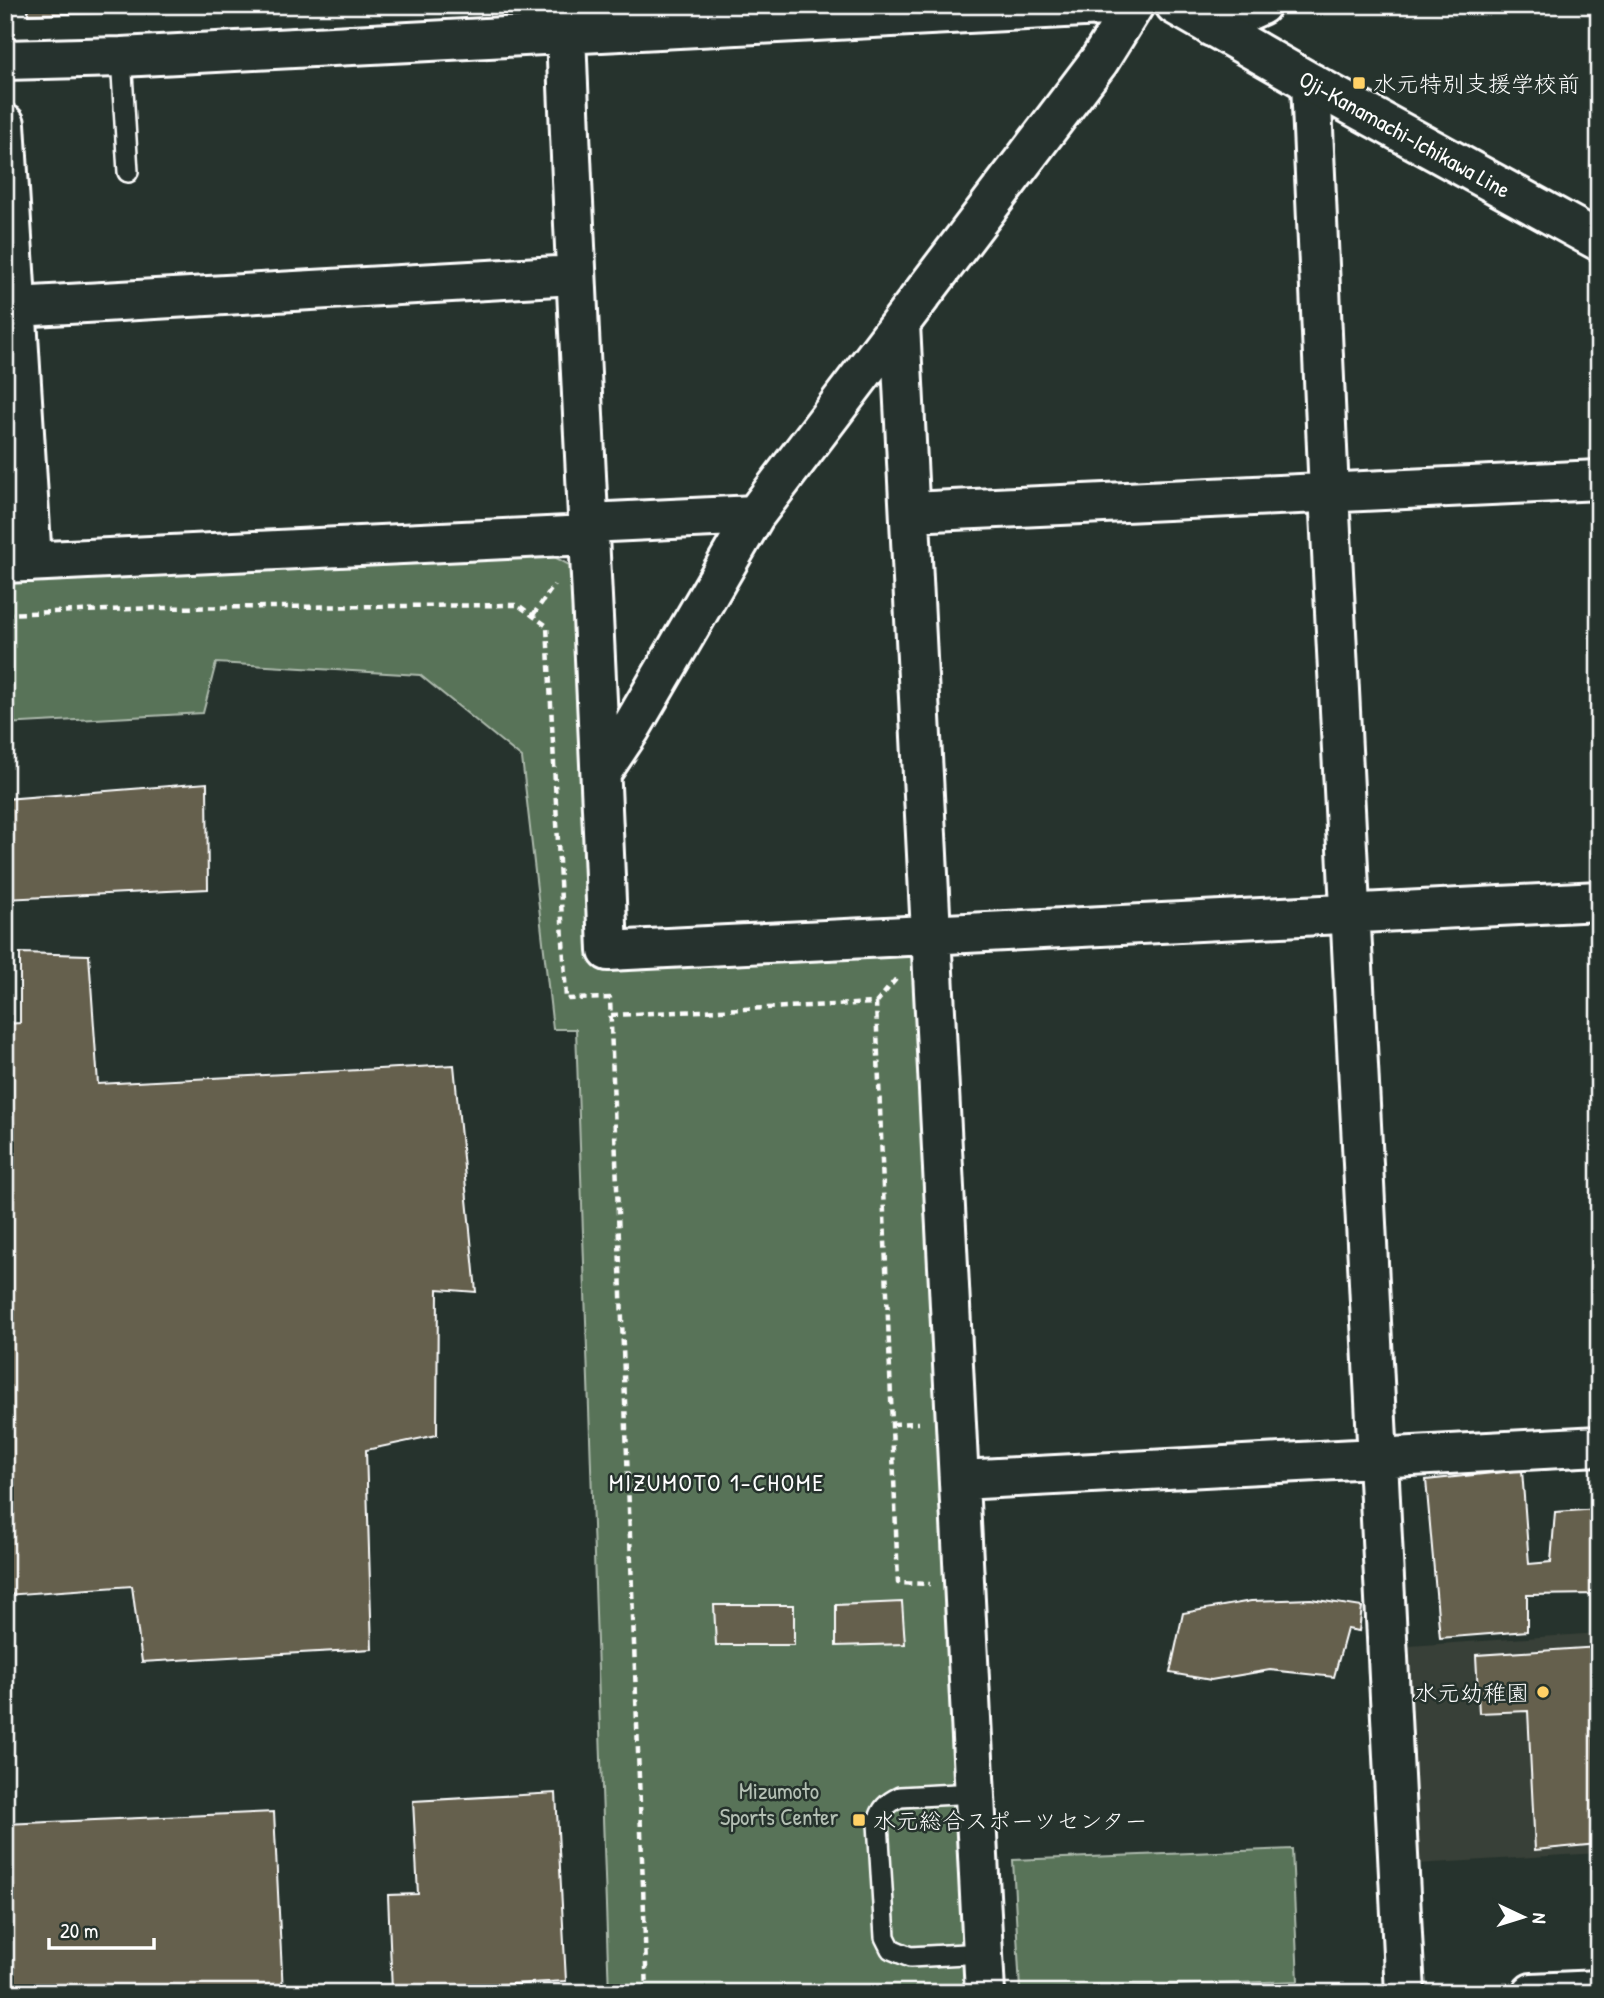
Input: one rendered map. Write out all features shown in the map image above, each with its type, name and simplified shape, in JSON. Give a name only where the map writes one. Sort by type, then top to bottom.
[{"type":"street","points":[[5,60],[121,57],[566,20],[1122,5]]},
{"type":"street","points":[[601,773],[638,717],[755,515],[1099,61],[1134,5]]},
{"type":"street","name":"Oji-Kanamachi-Ichikawa Line","points":[[1175,5],[1599,241]]},
{"type":"street","points":[[1212,27],[1261,5]]},
{"type":"street","points":[[566,20],[575,275],[608,951],[1599,901]]},
{"type":"street","points":[[1311,83],[1329,494],[1405,1993]]},
{"type":"street","points":[[5,124],[8,242],[16,307],[13,409],[19,563],[588,529],[755,515]]},
{"type":"street","points":[[16,307],[575,275]]},
{"type":"street","points":[[900,324],[985,1993]]},
{"type":"street","points":[[910,512],[1599,480]]},
{"type":"street","points":[[960,1480],[1599,1446]]},
{"type":"street","points":[[1532,1993],[1599,1990]]},
{"type":"lane","points":[[121,57],[128,173]]},
{"type":"lane","points":[[975,1793],[900,1797],[881,1811],[878,1823],[885,1937],[891,1948],[909,1957],[983,1953]]},
{"type":"path","points":[[5,614],[156,608],[519,605],[547,626],[566,999],[610,998],[647,1993]]},
{"type":"path","points":[[611,1015],[876,1003],[898,1583],[965,1585]]},
{"type":"shaded area","points":[[1599,1633],[1599,1853],[1416,1864],[1409,1646]]},
{"type":"green space","name":"Mizumoto Sports Center","points":[[547,553],[575,568],[596,968],[906,953],[916,962],[966,1993],[609,1993],[576,1029],[553,1029],[522,758],[420,675],[216,663],[203,713],[5,724],[5,577]]},
{"type":"green space","points":[[1292,1849],[1298,1981],[1020,1990],[1013,1860]]},
{"type":"building","points":[[28,5],[104,5],[104,13],[28,15]]},
{"type":"building","points":[[207,783],[208,889],[5,899],[5,799]]},
{"type":"building","points":[[20,953],[89,955],[98,1084],[454,1065],[476,1292],[438,1289],[437,1435],[366,1450],[372,1649],[142,1662],[132,1586],[5,1595],[5,1024],[20,1023]]},
{"type":"building","points":[[1522,1470],[1529,1564],[1551,1562],[1555,1512],[1599,1509],[1599,1594],[1527,1595],[1527,1631],[1440,1638],[1426,1480]]},
{"type":"building","points":[[1311,1599],[1362,1607],[1359,1631],[1347,1629],[1334,1677],[1270,1670],[1211,1680],[1170,1673],[1183,1613],[1251,1601]]},
{"type":"building","points":[[902,1602],[905,1644],[836,1646],[836,1605]]},
{"type":"building","points":[[714,1605],[794,1605],[794,1645],[716,1645]]},
{"type":"building","points":[[1599,1647],[1599,1706],[1593,1707],[1598,1844],[1535,1850],[1528,1711],[1479,1713],[1476,1655]]},
{"type":"building","points":[[556,1793],[566,1981],[392,1991],[388,1895],[418,1894],[413,1801]]},
{"type":"building","points":[[274,1812],[283,1993],[5,1993],[5,1824]]},
{"type":"place","name":"水元特別支援学校前","points":[[1359,83]]},
{"type":"place","name":"水元幼稚園","points":[[1543,1692]]},
{"type":"place","name":"水元総合スポーツセンター","points":[[859,1820]]},
{"type":"district","name":"MIZUMOTO 1-CHOME","points":[[717,1482]]}]
